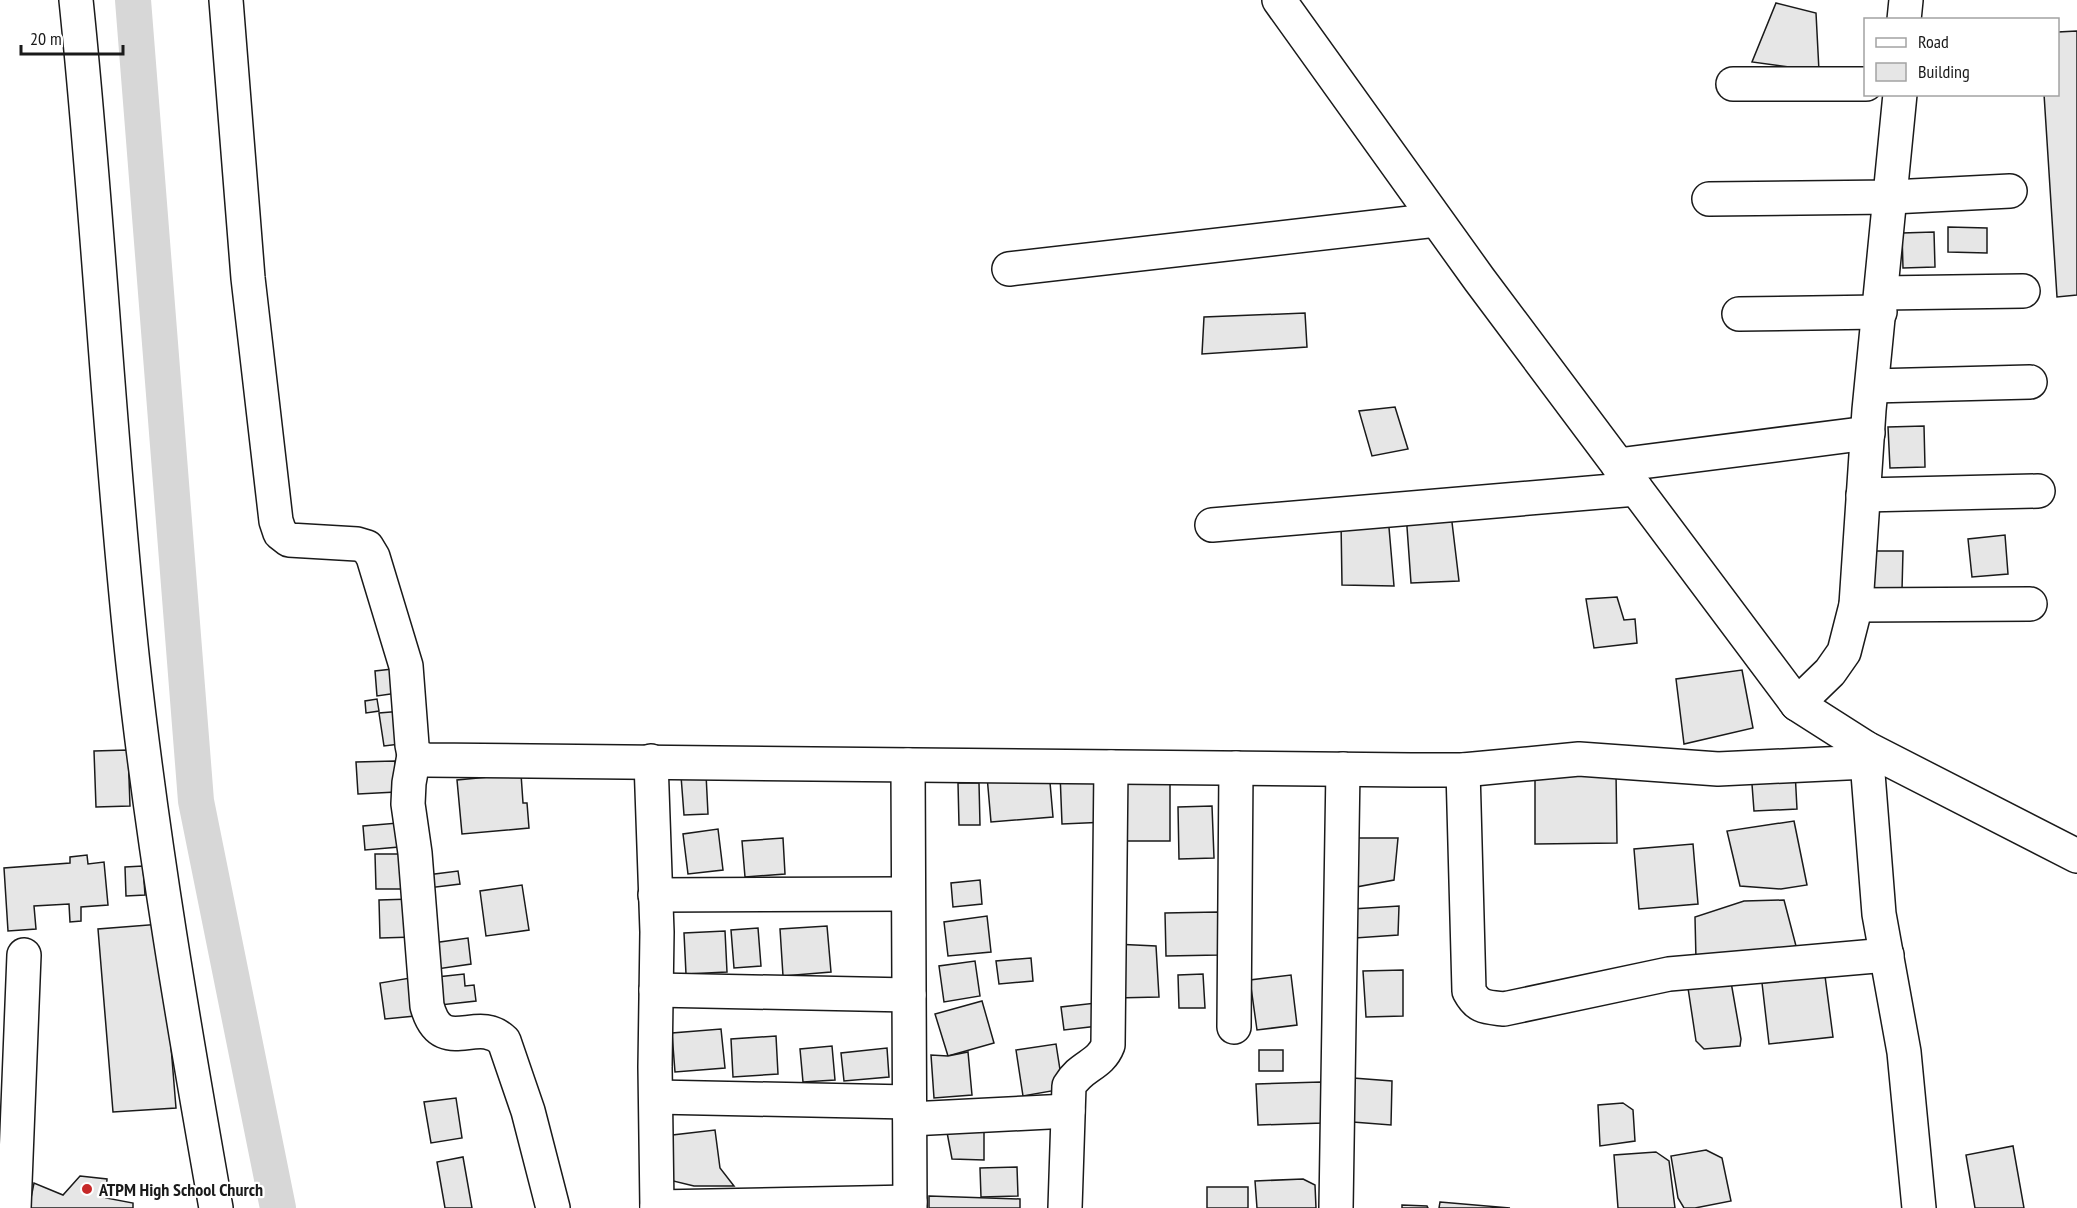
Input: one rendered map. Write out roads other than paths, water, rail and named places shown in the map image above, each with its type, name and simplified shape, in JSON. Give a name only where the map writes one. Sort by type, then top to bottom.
[{"type":"street","points":[[76,0],[88,118],[133,664],[164,900],[216,1208]]},
{"type":"street","points":[[226,0],[248,278],[276,521],[280,533],[289,540],[357,544],[367,548],[373,557],[406,666],[414,755],[408,804],[415,853],[427,1006],[431,1022],[439,1030],[450,1033],[489,1032],[497,1034],[504,1041],[528,1111],[553,1208]]},
{"type":"street","points":[[1279,0],[1436,220],[1797,704],[1867,755],[2077,856]]},
{"type":"street","points":[[1904,18],[1905,0]]},
{"type":"street","points":[[1733,84],[1864,84]]},
{"type":"street","points":[[1797,704],[1830,672],[1844,652],[1856,605],[1872,386],[1892,197],[1900,96]]},
{"type":"street","points":[[1709,199],[1892,197],[2010,191]]},
{"type":"street","points":[[1009,269],[1436,220]]},
{"type":"street","points":[[1739,314],[2023,291]]},
{"type":"street","points":[[1872,386],[2030,382]]},
{"type":"street","points":[[1212,525],[1627,477],[1868,433]]},
{"type":"street","points":[[1863,495],[2038,491]]},
{"type":"street","points":[[1856,605],[2030,604]]},
{"type":"street","points":[[414,755],[426,760],[1463,770],[1579,759],[1718,769],[1867,755]]},
{"type":"street","points":[[1867,755],[1879,914],[1904,1052],[1919,1208]]},
{"type":"street","points":[[651,761],[656,895],[657,1208],[910,1205],[908,765]]},
{"type":"street","points":[[1065,1208],[1069,1086],[1076,1075],[1104,1055],[1108,1045],[1111,767]]},
{"type":"street","points":[[1234,1027],[1236,768]]},
{"type":"street","points":[[1336,1208],[1343,769]]},
{"type":"street","points":[[1463,770],[1469,991],[1476,1002],[1481,1005],[1504,1010],[1669,974],[1887,954]]},
{"type":"street","points":[[656,895],[908,894]]},
{"type":"street","points":[[14,1208],[24,955]]},
{"type":"street","points":[[656,990],[909,995]]},
{"type":"street","points":[[656,1097],[909,1111],[1068,1111]]},
{"type":"waterway","points":[[133,0],[196,801],[278,1208]]},
{"type":"place","name":"ATPM High School Church","points":[[87,1189]]}]
